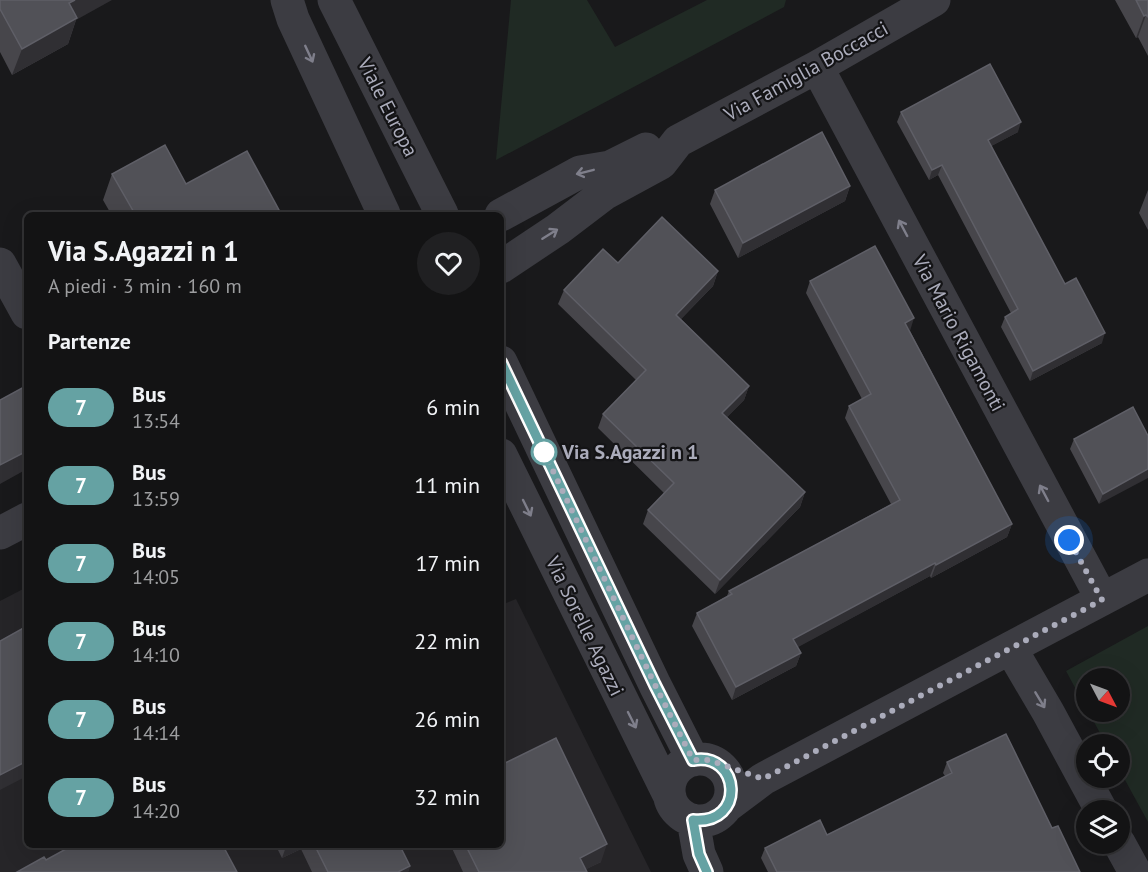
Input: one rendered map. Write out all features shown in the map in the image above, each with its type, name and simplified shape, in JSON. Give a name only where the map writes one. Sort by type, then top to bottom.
[{"type":"street","points":[[287,0],[293,19],[383,212]]},
{"type":"street","name":"Viale Europa","points":[[334,0],[441,212]]},
{"type":"street","name":"Via Famiglia Boccacci","points":[[504,265],[558,229],[604,194],[661,163],[678,141],[934,0]]},
{"type":"street","name":"Via Mario Rigamonti","points":[[817,66],[1102,600]]},
{"type":"street","name":"Via Famiglia Boccacci","points":[[504,213],[580,172],[610,167],[662,141],[678,141]]},
{"type":"street","points":[[0,264],[24,308]]},
{"type":"street","name":"Via Sorelle Agazzi","points":[[504,368],[649,674],[703,761]]},
{"type":"street","name":"Via Sorelle Agazzi","points":[[504,461],[670,797]]},
{"type":"street","points":[[0,533],[24,521]]},
{"type":"street","points":[[763,779],[703,761],[685,763],[675,773],[669,787],[670,797],[680,813],[693,820],[712,819],[763,779],[1148,575]]},
{"type":"street","points":[[1011,649],[1096,800]]},
{"type":"street","points":[[703,761],[723,769],[730,781],[731,794],[727,806]]},
{"type":"street","points":[[693,820],[699,854],[707,872]]},
{"type":"street","points":[[1125,854],[1134,872]]},
{"type":"shaded area","points":[[511,0],[587,0],[615,47],[707,0],[786,0],[784,7],[496,160]]},
{"type":"shaded area","points":[[24,589],[24,848],[504,848],[504,604],[516,599],[651,872],[0,872],[0,601]]},
{"type":"shaded area","points":[[1148,626],[1148,822],[1129,788],[1130,734],[1101,734],[1094,722],[1130,722],[1130,668],[1076,668],[1076,690],[1066,671]]},
{"type":"building","points":[[0,0],[75,0],[69,3],[77,18],[22,49],[0,9]]},
{"type":"building","points":[[1136,0],[1148,0],[1148,17],[1144,16]]},
{"type":"building","points":[[990,64],[1021,122],[988,140],[1065,284],[1076,278],[1105,333],[1033,371],[1005,317],[1018,309],[942,165],[932,170],[901,112]]},
{"type":"building","points":[[822,132],[850,186],[743,243],[715,190]]},
{"type":"building","points":[[165,145],[186,184],[247,151],[279,210],[275,212],[134,212],[112,174]]},
{"type":"building","points":[[662,217],[718,271],[676,315],[749,386],[722,413],[805,492],[720,580],[648,510],[674,483],[603,414],[646,370],[564,290],[603,249],[618,263]]},
{"type":"building","points":[[875,246],[914,318],[905,323],[1012,524],[793,639],[801,653],[736,687],[697,613],[732,594],[729,591],[900,500],[849,406],[871,394],[810,281]]},
{"type":"building","points":[[24,387],[24,453],[0,465],[0,400]]},
{"type":"building","points":[[1133,407],[1148,436],[1148,469],[1103,494],[1074,439]]},
{"type":"building","points":[[24,628],[24,763],[0,775],[0,641]]},
{"type":"building","points":[[1006,734],[1052,828],[1058,826],[1080,872],[777,872],[765,848],[820,820],[827,835],[952,773],[947,762]]},
{"type":"building","points":[[556,738],[607,844],[580,858],[587,872],[479,872],[467,848],[504,848],[504,764]]},
{"type":"building","points":[[68,848],[224,848],[237,872],[17,872],[44,857],[46,860]]},
{"type":"building","points":[[316,848],[401,848],[410,866],[398,872],[328,872]]},
{"type":"bus line","name":"7","points":[[504,368],[693,760],[713,762],[723,769],[730,781],[730,800],[723,811],[706,821],[693,820],[699,854],[707,872]]},
{"type":"place","name":"Via S.Agazzi n 1","points":[[544,452]]},
{"type":"route","points":[[544,452],[693,760],[709,760],[763,779],[1102,600],[1069,540]]}]
